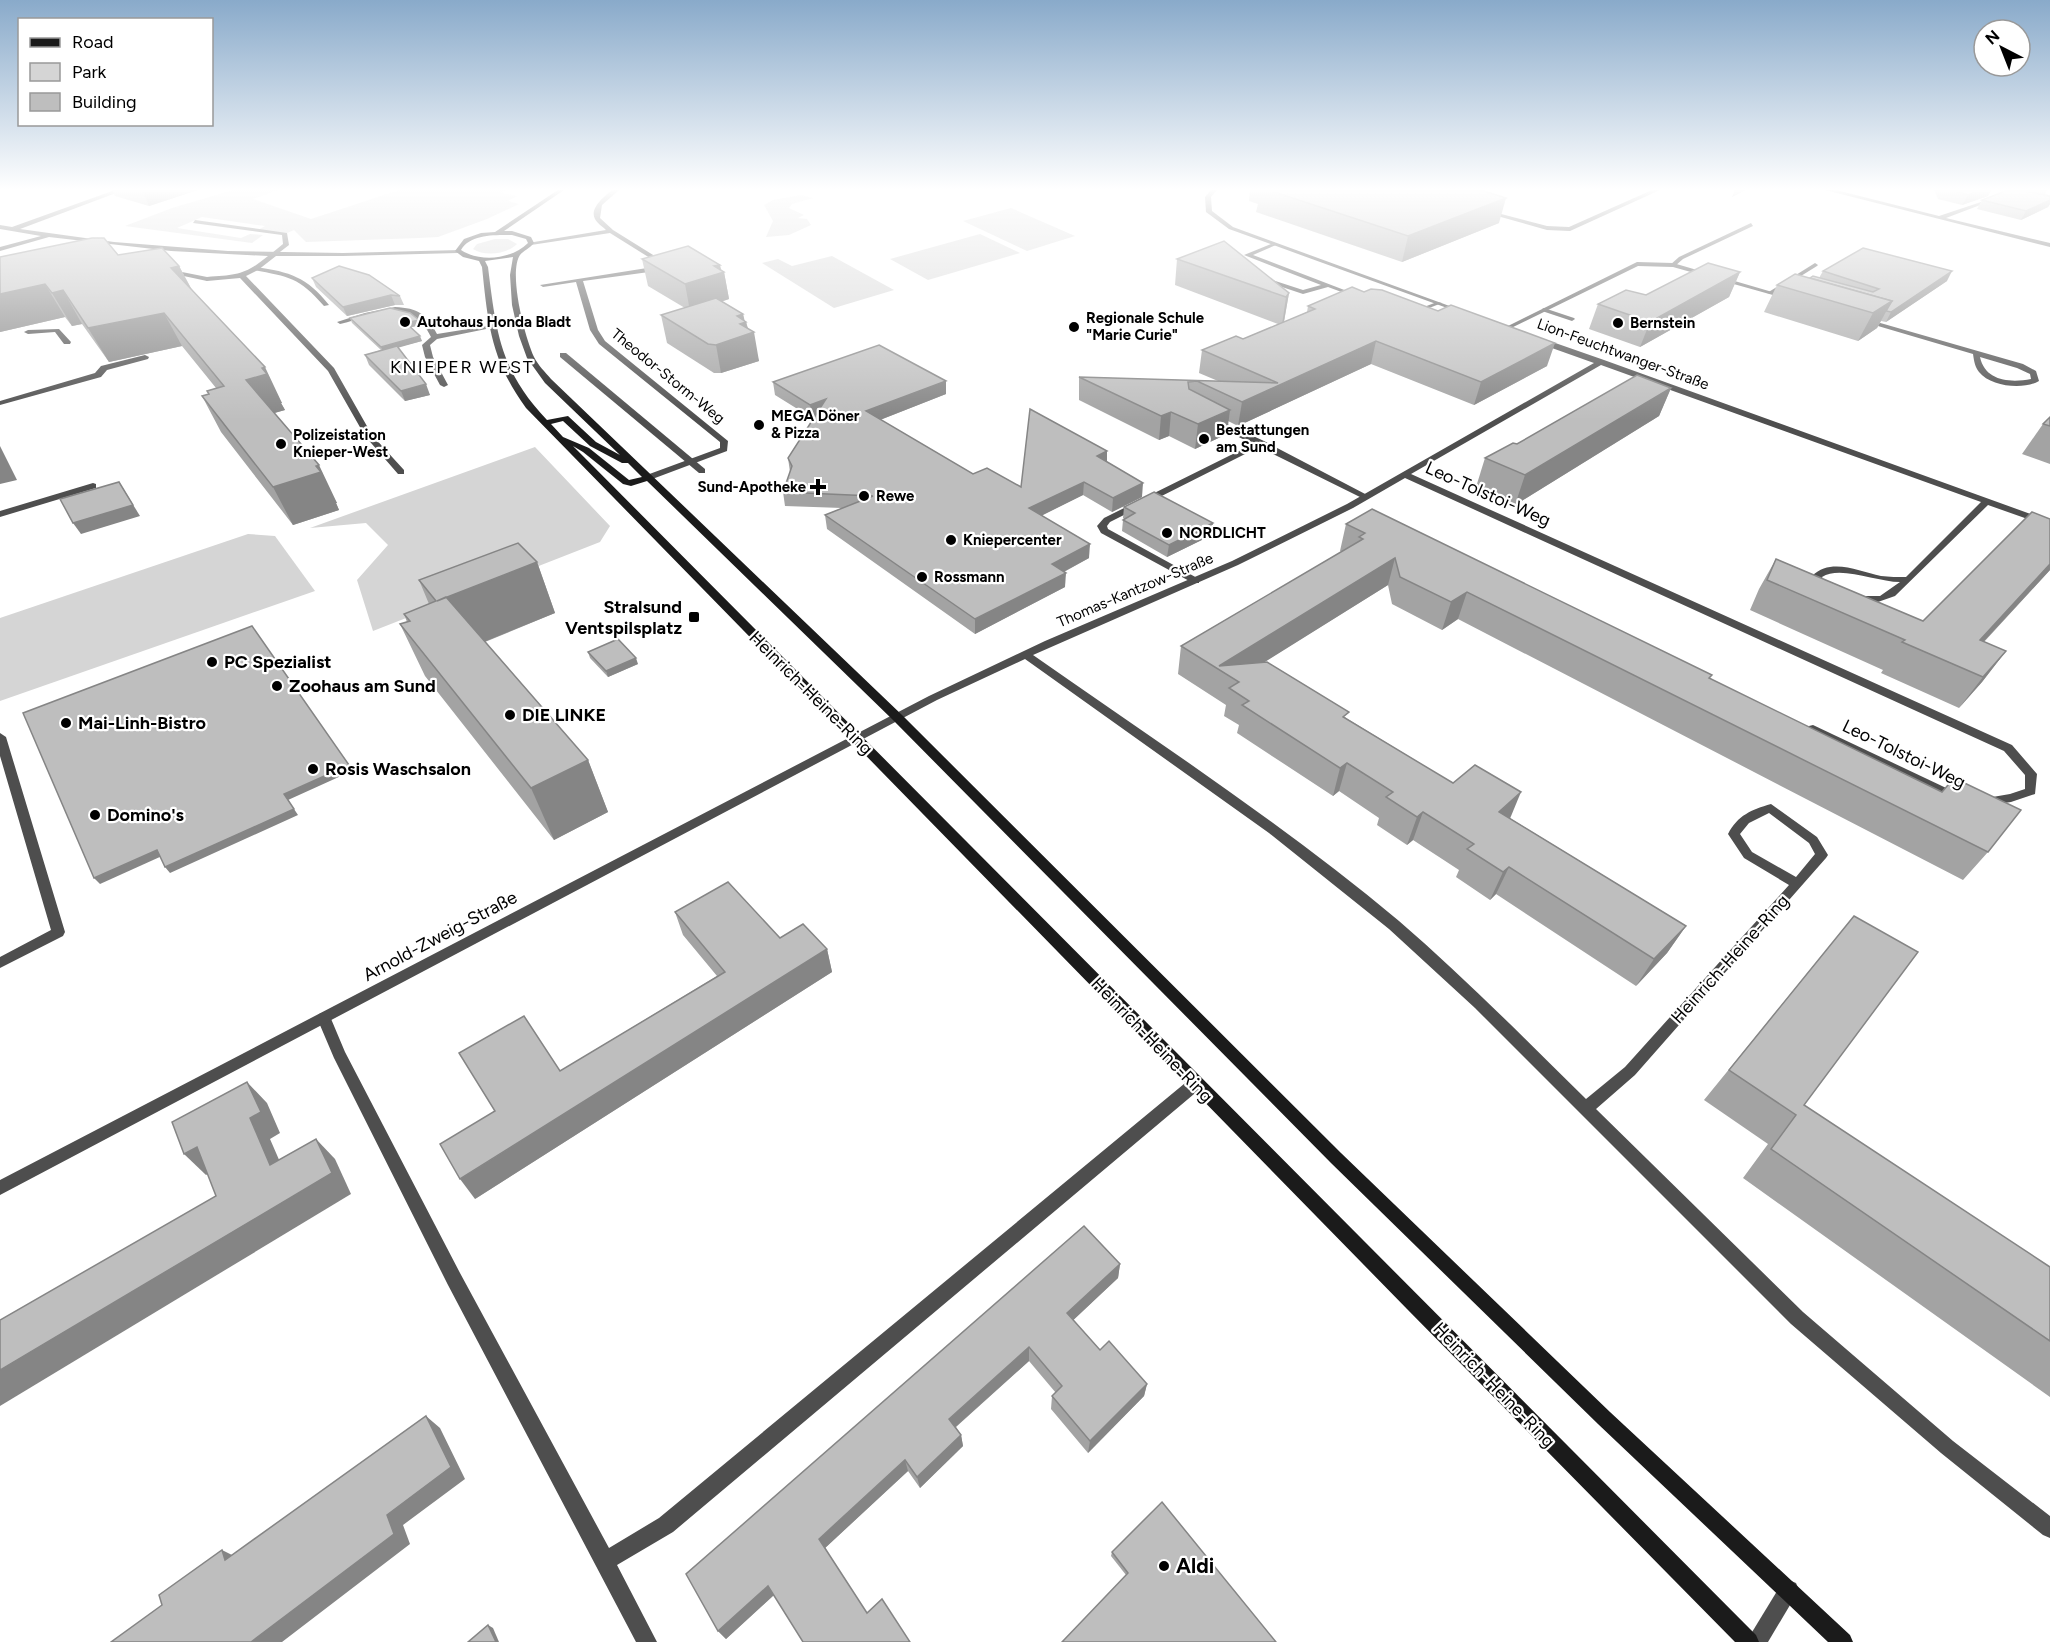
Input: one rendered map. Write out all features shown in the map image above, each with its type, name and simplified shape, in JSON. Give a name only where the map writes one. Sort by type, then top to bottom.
[{"type":"main road","name":"Heinrich-Heine-Ring","points":[[484,267],[501,362],[512,385],[545,423],[645,528],[858,739],[1195,1084],[1749,1642]]},
{"type":"main road","points":[[516,267],[513,281],[531,358],[548,381],[898,718],[1336,1158],[1604,1418],[1843,1642]]},
{"type":"main road","points":[[545,423],[564,418],[593,444],[634,466]]},
{"type":"main road","name":"Heinrich-Heine-Ring","points":[[557,436],[586,450],[626,482],[631,483],[647,478]]},
{"type":"street","points":[[163,270],[207,279],[242,276],[259,267]]},
{"type":"street","points":[[543,285],[649,270],[656,267]]},
{"type":"street","points":[[1279,267],[1362,298]]},
{"type":"street","points":[[1337,267],[1473,316]]},
{"type":"street","points":[[1544,310],[1632,267]]},
{"type":"street","points":[[1679,267],[1793,299]]},
{"type":"street","points":[[1770,293],[1812,267]]},
{"type":"street","points":[[256,269],[300,277],[311,285],[326,304]]},
{"type":"street","points":[[1692,276],[1700,272]]},
{"type":"street","points":[[242,276],[327,365],[369,436],[401,472]]},
{"type":"street","points":[[1259,278],[1303,292],[1329,285]]},
{"type":"street","points":[[1794,278],[1805,280]]},
{"type":"street","name":"Theodor-Storm-Weg","points":[[579,280],[594,330],[602,342],[724,441],[724,449],[647,478]]},
{"type":"street","points":[[1403,312],[1425,310],[1439,303]]},
{"type":"street","points":[[339,322],[387,309],[416,310],[430,322],[435,337]]},
{"type":"street","points":[[1544,310],[1572,320]]},
{"type":"street","name":"Lion-Feuchtwanger-Straße","points":[[1518,332],[1503,327],[1544,310]]},
{"type":"street","points":[[1850,316],[1976,353],[2020,366],[2033,373],[2035,381],[2018,385],[1999,382],[1983,375],[1976,365],[1976,353]]},
{"type":"street","points":[[444,385],[429,357],[426,345],[435,337],[493,327]]},
{"type":"street","points":[[28,332],[57,330],[67,342]]},
{"type":"street","name":"Lion-Feuchtwanger-Straße","points":[[1528,336],[2050,524]]},
{"type":"street","points":[[563,355],[702,471]]},
{"type":"street","points":[[0,403],[98,375],[104,368],[145,357]]},
{"type":"street","name":"Thomas-Kantzow-Straße","points":[[898,718],[933,698],[1025,654],[1196,581],[1350,506],[1600,362]]},
{"type":"street","points":[[1208,418],[1365,496]]},
{"type":"street","points":[[1196,581],[1104,531],[1102,526],[1107,520],[1261,443]]},
{"type":"street","name":"Leo-Tolstoi-Weg","points":[[1404,474],[2008,748],[2031,774],[2031,791],[2011,798],[1969,804],[1806,725]]},
{"type":"street","points":[[0,514],[93,486]]},
{"type":"street","points":[[1851,598],[1874,601],[1889,598],[1987,501]]},
{"type":"street","points":[[1350,506],[1366,513]]},
{"type":"street","points":[[1841,594],[1821,586],[1817,576],[1824,570],[1841,569],[1881,578],[1908,580]]},
{"type":"street","points":[[1025,654],[1273,830],[1376,911],[1480,1004],[1797,1318],[1947,1447],[2050,1528]]},
{"type":"street","name":"Arnold-Zweig-Straße","points":[[0,1188],[898,718]]},
{"type":"street","points":[[0,737],[57,933],[0,963]]},
{"type":"street","name":"Heinrich-Heine-Ring","points":[[1585,1109],[1630,1071],[1797,884],[1822,855],[1813,840],[1771,808],[1751,814],[1739,823],[1734,834],[1749,855],[1797,884]]},
{"type":"street","points":[[324,1018],[339,1054],[454,1279],[647,1642]]},
{"type":"street","points":[[604,1561],[666,1525],[1195,1084]]},
{"type":"street","points":[[1756,1642],[1789,1590]]},
{"type":"green space","points":[[768,267],[851,267],[894,290],[834,308]]},
{"type":"green space","points":[[904,267],[974,267],[928,280]]},
{"type":"green space","points":[[535,447],[610,526],[600,542],[373,631],[357,580],[388,545],[366,523],[310,528]]},
{"type":"green space","points":[[248,534],[275,536],[315,591],[0,701],[0,618]]},
{"type":"building","points":[[0,267],[176,267],[171,268],[265,367],[262,368],[267,374],[246,380],[319,465],[316,466],[321,472],[273,487],[202,396],[209,394],[207,391],[224,386],[164,313],[88,328],[63,290],[52,293],[45,284],[0,294]]},
{"type":"building","points":[[341,267],[369,275],[400,296],[391,295],[343,307],[312,278]]},
{"type":"building","points":[[655,267],[715,267],[724,272],[685,284]]},
{"type":"building","points":[[1199,267],[1256,267],[1289,293],[1286,297]]},
{"type":"building","points":[[1701,267],[1721,267],[1740,272],[1650,322],[1598,304],[1626,290],[1646,295]]},
{"type":"building","points":[[1831,267],[1935,267],[1952,271],[1891,312],[1886,311],[1892,301],[1810,278],[1813,276],[1873,292],[1879,289],[1823,271]]},
{"type":"building","points":[[1795,274],[1892,301],[1873,313],[1777,285]]},
{"type":"building","points":[[1352,287],[1364,292],[1371,289],[1382,290],[1438,311],[1451,305],[1555,343],[1481,382],[1376,341],[1242,402],[1197,381],[1188,382],[1189,389],[1230,410],[1198,424],[1171,412],[1161,416],[1079,377],[1278,383],[1202,350],[1236,336],[1243,339],[1315,309],[1308,306]]},
{"type":"building","points":[[716,298],[743,314],[737,316],[746,322],[740,324],[754,332],[716,345],[708,344],[661,315]]},
{"type":"building","points":[[390,308],[410,313],[419,320],[406,323],[420,336],[381,347],[350,318]]},
{"type":"building","points":[[879,345],[946,381],[866,411],[973,474],[987,468],[1021,487],[1030,409],[1107,451],[1097,456],[1143,483],[1113,498],[1084,482],[1029,508],[1090,544],[1052,564],[1066,573],[975,619],[825,515],[873,496],[783,492],[792,466],[788,458],[826,399],[810,405],[773,382]]},
{"type":"building","points":[[397,346],[426,384],[401,391],[365,355]]},
{"type":"building","points":[[1637,375],[1671,388],[1525,475],[1485,458],[1513,443],[1517,444]]},
{"type":"building","points":[[2050,417],[2050,426],[2043,424]]},
{"type":"building","points":[[119,482],[133,505],[73,523],[60,499]]},
{"type":"building","points":[[1154,492],[1213,523],[1169,545],[1123,520],[1135,513],[1124,507]]},
{"type":"building","points":[[1372,509],[1712,675],[1709,678],[1942,792],[1954,778],[2021,810],[1988,852],[1467,592],[1451,602],[1400,577],[1395,558],[1219,666],[1267,662],[1349,712],[1343,717],[1453,783],[1475,765],[1521,792],[1499,812],[1686,926],[1654,959],[1509,867],[1503,872],[1467,849],[1474,844],[1423,812],[1417,817],[1386,797],[1393,792],[1347,763],[1340,768],[1242,705],[1249,701],[1229,688],[1239,682],[1181,646],[1363,539],[1359,537],[1365,533],[1346,524]]},
{"type":"building","points":[[2032,512],[2050,519],[2050,564],[1980,640],[2006,651],[1983,677],[1767,580],[1776,559],[1923,621]]},
{"type":"building","points":[[518,543],[537,562],[446,597],[588,760],[531,788],[400,624],[410,621],[404,614],[436,601],[419,580]]},
{"type":"building","points":[[252,626],[349,765],[284,794],[294,809],[165,867],[157,850],[94,878],[23,713]]},
{"type":"building","points":[[618,639],[636,658],[606,671],[588,652]]},
{"type":"building","points":[[728,882],[780,938],[803,924],[827,949],[460,1179],[440,1144],[495,1111],[459,1053],[524,1016],[560,1071],[725,972],[675,912]]},
{"type":"building","points":[[1854,916],[1918,952],[1804,1105],[2050,1267],[2050,1341],[1771,1149],[1796,1115],[1729,1070]]},
{"type":"building","points":[[247,1082],[261,1112],[250,1118],[270,1165],[316,1139],[332,1173],[0,1370],[0,1320],[216,1196],[197,1147],[184,1154],[172,1122]]},
{"type":"building","points":[[1084,1226],[1120,1264],[1067,1313],[1100,1350],[1109,1341],[1147,1384],[1090,1441],[1052,1396],[1062,1386],[1029,1347],[949,1419],[961,1435],[917,1477],[905,1460],[819,1539],[867,1613],[882,1599],[910,1642],[803,1642],[768,1586],[718,1631],[686,1574]]},
{"type":"building","points":[[426,1416],[451,1467],[387,1515],[394,1534],[251,1642],[111,1642],[162,1605],[159,1595],[222,1550],[225,1560]]},
{"type":"building","name":"Aldi","points":[[1162,1502],[1276,1642],[1062,1642],[1128,1573],[1112,1552]]},
{"type":"building","points":[[488,1625],[496,1642],[468,1642]]},
{"type":"place","name":"Autohaus Honda Bladt","points":[[405,322]]},
{"type":"place","name":"Bernstein","points":[[1618,323]]},
{"type":"place","name":"Regionale Schule \"Marie Curie\"","points":[[1074,327]]},
{"type":"place","name":"MEGA Döner & Pizza","points":[[759,425]]},
{"type":"place","name":"Bestattungen am Sund","points":[[1204,439]]},
{"type":"place","name":"Polizeistation Knieper-West","points":[[281,444]]},
{"type":"place","name":"Sund-Apotheke","points":[[818,487]]},
{"type":"place","name":"Rewe","points":[[864,496]]},
{"type":"place","name":"NORDLICHT","points":[[1167,533]]},
{"type":"place","name":"Kniepercenter","points":[[951,540]]},
{"type":"place","name":"Rossmann","points":[[922,577]]},
{"type":"place","name":"Stralsund Ventspilsplatz","points":[[694,617]]},
{"type":"place","name":"PC Spezialist","points":[[212,662]]},
{"type":"place","name":"Zoohaus am Sund","points":[[277,686]]},
{"type":"place","name":"DIE LINKE","points":[[510,715]]},
{"type":"place","name":"Mai-Linh-Bistro","points":[[66,723]]},
{"type":"place","name":"Rosis Waschsalon","points":[[313,769]]},
{"type":"place","name":"Domino's","points":[[95,815]]},
{"type":"place","name":"Aldi","points":[[1164,1566]]},
{"type":"district","name":"KNIEPER WEST","points":[[462,367]]}]
